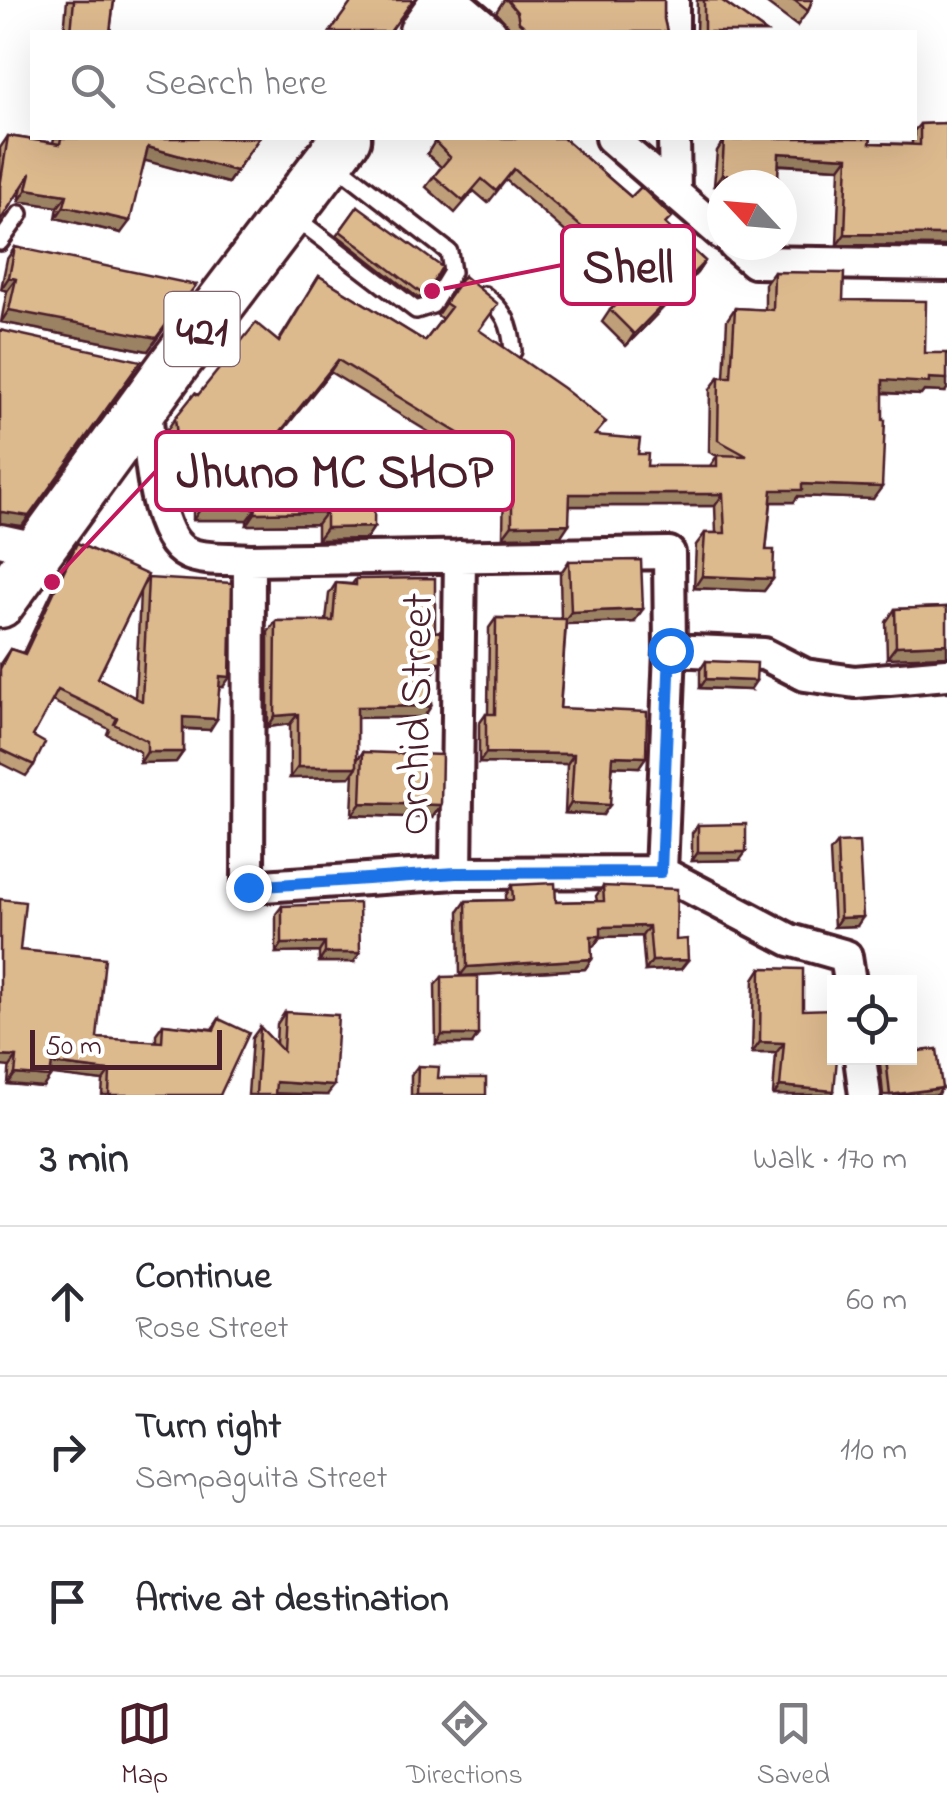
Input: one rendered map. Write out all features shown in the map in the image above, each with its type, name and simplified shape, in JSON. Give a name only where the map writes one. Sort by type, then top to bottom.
[{"type":"main road","points":[[426,30],[450,0]]},
{"type":"main road","name":"421","points":[[0,603],[21,545],[260,254],[338,149]]},
{"type":"street","points":[[450,0],[488,30]]},
{"type":"street","points":[[673,0],[673,30]]},
{"type":"street","points":[[613,140],[707,221]]},
{"type":"street","points":[[674,140],[675,193]]},
{"type":"street","points":[[752,260],[947,265]]},
{"type":"street","points":[[158,379],[153,479],[170,541],[188,554],[249,560],[669,553],[670,650],[661,872]]},
{"type":"street","name":"Orchid Street","points":[[456,873],[460,556]]},
{"type":"street","points":[[249,560],[248,887],[456,873],[661,872],[790,940],[846,956],[849,975]]},
{"type":"street","points":[[670,650],[764,654],[806,675],[855,682],[947,674]]},
{"type":"street","points":[[861,1065],[865,1095]]},
{"type":"lane","points":[[290,214],[416,310],[432,306],[452,272],[449,252],[338,149]]},
{"type":"lane","points":[[0,242],[20,214]]},
{"type":"lane","points":[[452,272],[501,308],[511,327],[512,350]]},
{"type":"building","points":[[74,0],[114,0],[110,30],[71,30]]},
{"type":"building","points":[[353,0],[413,0],[391,30],[331,30]]},
{"type":"building","points":[[507,0],[664,0],[667,30],[529,30],[519,22],[517,12]]},
{"type":"building","points":[[704,0],[721,0],[763,30],[704,30]]},
{"type":"building","points":[[794,0],[812,0],[808,11]]},
{"type":"building","points":[[947,123],[947,235],[845,234],[848,157],[779,153],[778,170],[722,170],[724,140],[871,140],[870,143],[920,145],[920,124]]},
{"type":"building","points":[[8,136],[60,144],[61,140],[258,140],[236,171],[148,147],[130,221],[64,206],[67,195],[27,189],[31,173],[0,221],[0,187]]},
{"type":"building","points":[[565,140],[631,197],[641,187],[672,217],[665,224],[705,261],[634,334],[610,310],[638,284],[593,237],[514,169],[496,191],[482,179],[463,201],[434,176],[450,157],[435,142]]},
{"type":"building","points":[[358,206],[442,267],[428,291],[421,293],[340,231]]},
{"type":"building","points":[[15,247],[196,285],[156,338],[9,310],[16,279],[9,277]]},
{"type":"building","points":[[774,272],[844,273],[843,300],[926,301],[925,353],[947,353],[947,379],[929,378],[929,383],[883,380],[882,487],[802,484],[802,490],[772,490],[766,550],[774,550],[773,579],[702,576],[705,533],[725,533],[723,494],[570,494],[569,524],[512,525],[512,466],[338,360],[240,482],[326,479],[327,452],[375,453],[374,527],[326,528],[326,512],[255,513],[256,508],[201,508],[201,471],[179,453],[175,418],[256,323],[279,342],[319,276],[425,341],[451,307],[445,303],[464,276],[498,304],[479,330],[606,422],[595,435],[640,439],[638,454],[648,454],[647,466],[717,466],[717,455],[747,456],[718,440],[719,377],[731,377],[735,308],[773,310]]},
{"type":"building","points":[[0,330],[141,361],[29,516],[0,513]]},
{"type":"building","points":[[77,543],[148,575],[98,678],[142,701],[148,578],[232,583],[230,677],[220,676],[217,719],[183,717],[183,752],[147,752],[147,741],[114,724],[117,718],[58,690],[33,736],[45,743],[34,765],[0,749],[0,669],[10,649],[25,654]]},
{"type":"building","points":[[641,560],[643,609],[571,612],[569,561]]},
{"type":"building","points":[[435,578],[435,632],[440,631],[441,662],[431,662],[431,706],[357,707],[357,767],[298,767],[298,714],[275,716],[276,621],[333,621],[336,583],[356,585],[356,579]]},
{"type":"building","points":[[947,607],[947,644],[896,646],[895,609]]},
{"type":"building","points":[[496,618],[566,619],[560,708],[647,712],[646,757],[613,756],[610,805],[571,803],[574,754],[486,753],[486,714],[495,714]]},
{"type":"building","points":[[706,661],[757,663],[756,681],[706,679]]},
{"type":"building","points":[[363,752],[442,755],[441,805],[361,803]]},
{"type":"building","points":[[746,824],[746,852],[698,852],[698,825]]},
{"type":"building","points":[[859,842],[863,917],[840,918],[837,843]]},
{"type":"building","points":[[555,883],[556,902],[604,901],[603,886],[677,889],[676,940],[687,939],[688,960],[652,961],[649,926],[601,927],[601,936],[591,936],[592,959],[467,967],[466,901],[513,900],[512,885]]},
{"type":"building","points":[[0,899],[25,902],[20,950],[105,958],[97,1038],[162,1042],[163,1024],[214,1030],[219,1019],[249,1033],[220,1095],[109,1095],[110,1071],[52,1064],[50,1077],[15,1074],[17,1057],[0,1056]]},
{"type":"building","points":[[359,903],[360,953],[325,953],[325,943],[282,944],[282,906]]},
{"type":"building","points":[[761,968],[803,969],[803,1010],[827,1009],[827,1065],[836,1065],[834,1091],[780,1086],[784,1043],[760,1042]]},
{"type":"building","points":[[478,976],[478,1035],[442,1035],[442,977]]},
{"type":"building","points":[[285,1012],[338,1015],[334,1086],[276,1082],[275,1095],[256,1095],[260,1027],[283,1051]]},
{"type":"building","points":[[937,1049],[942,1088],[890,1095],[887,1065],[917,1065],[917,1051]]},
{"type":"building","points":[[418,1066],[439,1067],[438,1078],[486,1078],[486,1095],[417,1095]]},
{"type":"place","name":"Shell","points":[[432,291]]},
{"type":"place","name":"Jhuno MC SHOP","points":[[52,582]]},
{"type":"route","points":[[248,887],[456,873],[661,872],[670,650]]}]
